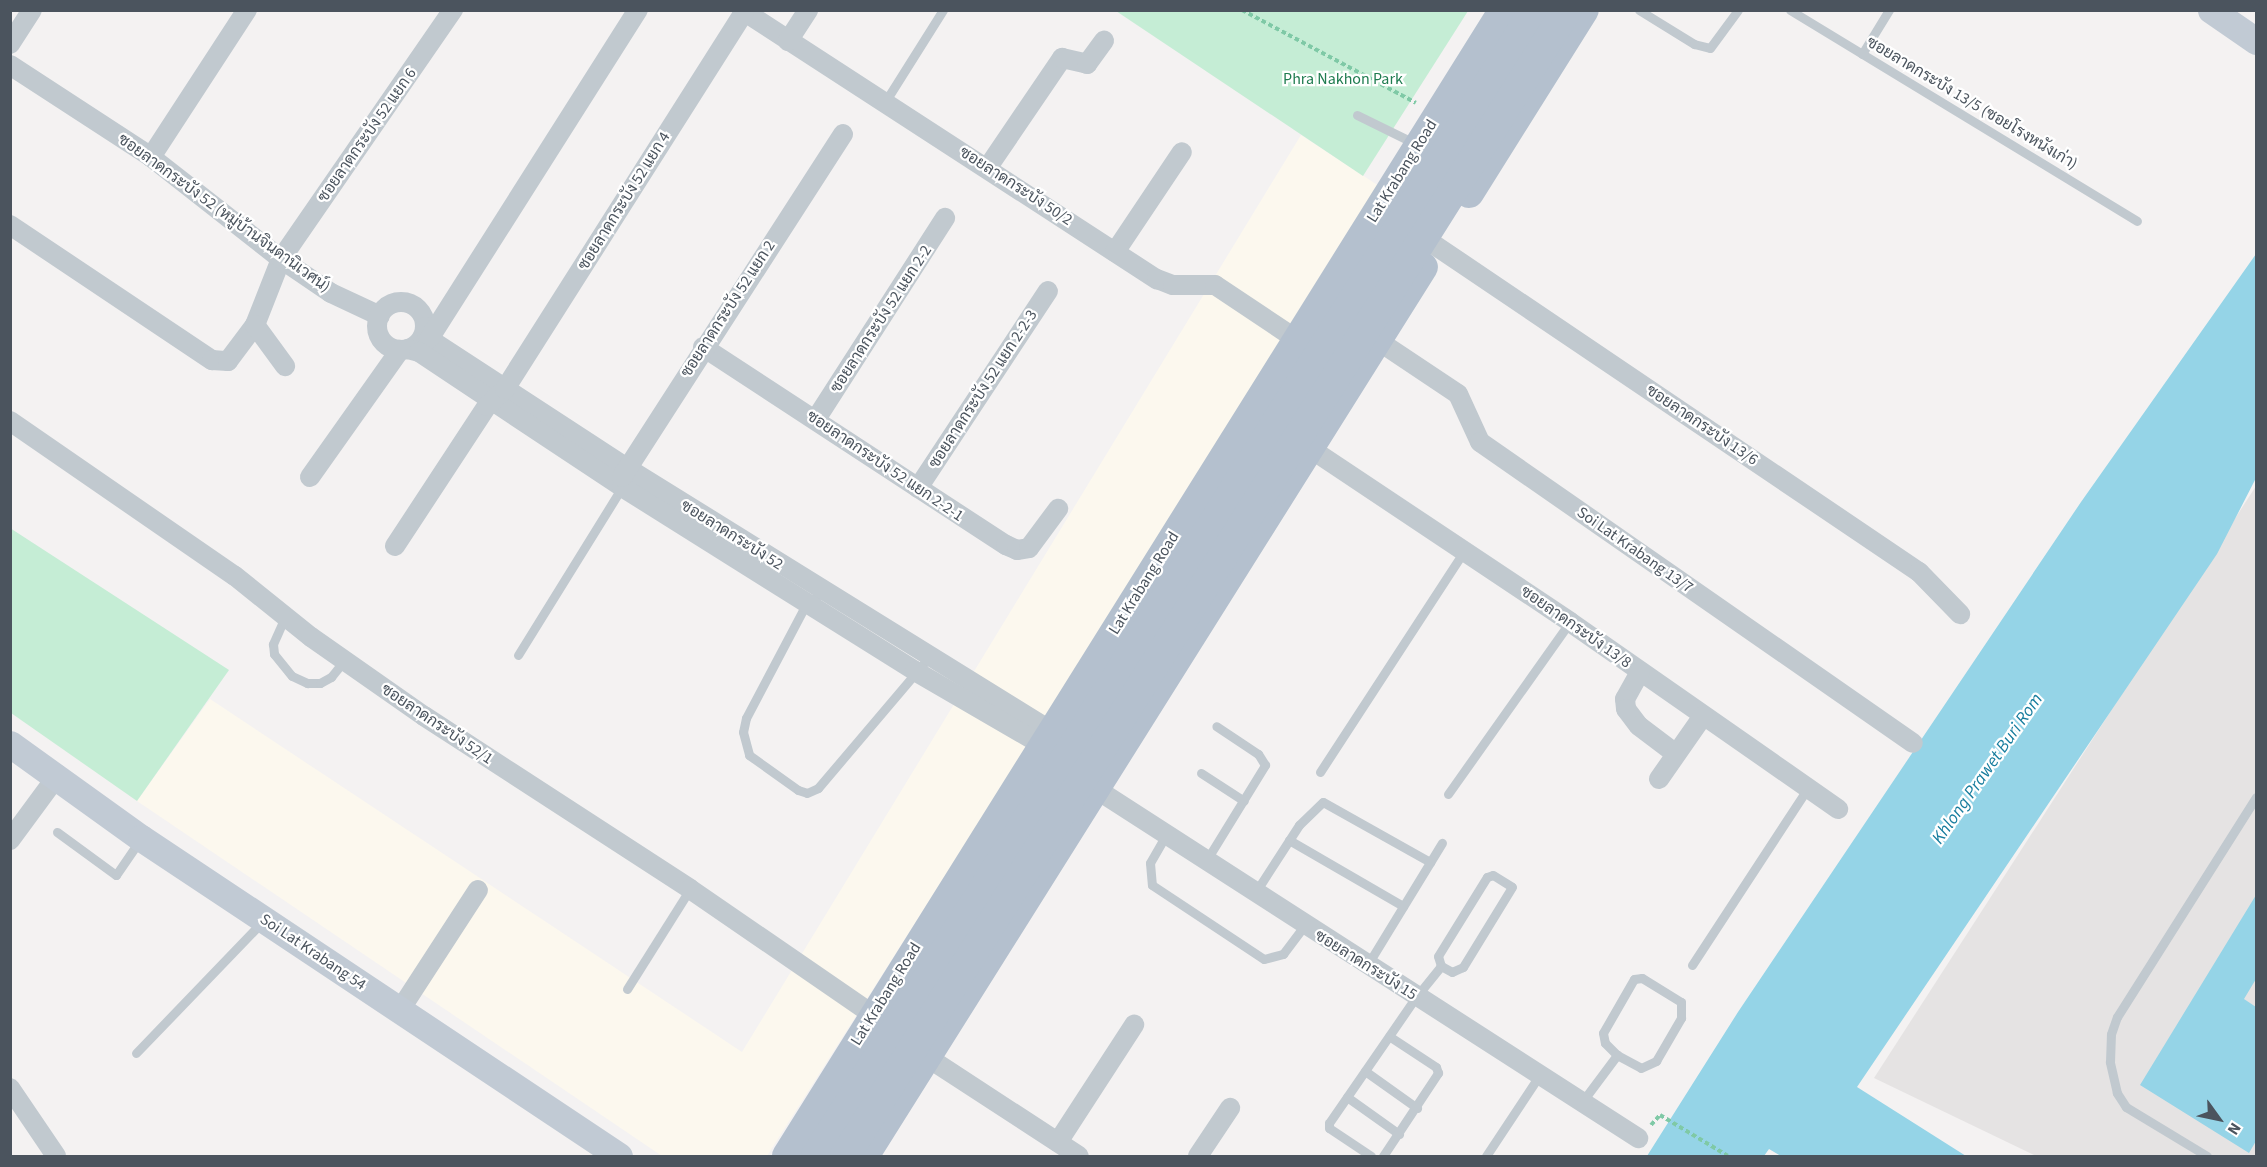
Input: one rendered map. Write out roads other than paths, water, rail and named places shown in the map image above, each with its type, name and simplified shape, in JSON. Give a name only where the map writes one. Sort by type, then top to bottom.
[{"type":"main road","name":"Lat Krabang Road","points":[[787,1156],[873,1014],[1504,10]]},
{"type":"main road","points":[[816,1156],[1536,10]]},
{"type":"main road","points":[[845,1156],[1567,10]]},
{"type":"main road","points":[[864,1156],[1311,449],[1584,10]]},
{"type":"main road","points":[[2211,10],[2254,39]]},
{"type":"main road","name":"Soi Lat Krabang 54","points":[[10,744],[58,775],[141,838],[618,1156]]},
{"type":"street","points":[[10,44],[32,10]]},
{"type":"street","points":[[151,157],[247,10]]},
{"type":"street","name":"ซอยลาดกระบัง 52 แยก 6","points":[[10,225],[221,362],[234,357],[255,325],[281,260],[453,10]]},
{"type":"street","points":[[310,477],[404,350],[417,346],[427,333],[638,10]]},
{"type":"street","points":[[788,41],[808,10]]},
{"type":"street","name":"ซอยลาดกระบัง 50/2","points":[[743,12],[988,167],[1163,283],[1215,285],[1296,339]]},
{"type":"street","name":"ซอยลาดกระบัง 52 แยก 4","points":[[395,546],[499,395],[743,12]]},
{"type":"street","points":[[988,167],[1062,58],[1088,64],[1104,41]]},
{"type":"street","name":"ซอยลาดกระบัง 52 (หมู่บ้านจินดานิเวศน์)","points":[[10,65],[151,157],[281,260],[331,293],[380,316]]},
{"type":"street","name":"ซอยลาดกระบัง 52 แยก 2","points":[[622,487],[622,476],[627,468],[703,347],[843,134]]},
{"type":"street","points":[[1115,252],[1182,152]]},
{"type":"street","name":"ซอยลาดกระบัง 52 แยก 2-2","points":[[816,419],[945,218]]},
{"type":"street","name":"ซอยลาดกระบัง 13/6","points":[[1436,246],[1919,572],[1960,614]]},
{"type":"street","name":"ซอยลาดกระบัง 52 แยก 2-2-3","points":[[918,488],[1048,291]]},
{"type":"street","name":"ซอยลาดกระบัง 52","points":[[1047,738],[915,671],[815,598],[627,468],[499,395],[419,352],[391,348],[378,334],[380,316],[386,307],[406,303],[423,316],[427,333],[499,395],[622,487],[815,598],[929,657],[1047,738]]},
{"type":"street","points":[[255,325],[285,366]]},
{"type":"street","name":"Soi Lat Krabang 13/7","points":[[1377,340],[1458,394],[1480,442],[1913,744]]},
{"type":"street","name":"ซอยลาดกระบัง 52 แยก 2-2-1","points":[[703,347],[1017,550],[1029,548],[1035,543],[1058,509]]},
{"type":"street","name":"ซอยลาดกระบัง 52/1","points":[[10,421],[235,576],[344,661],[690,889],[873,1014]]},
{"type":"street","name":"ซอยลาดกระบัง 13/8","points":[[1311,449],[1570,621],[1838,809]]},
{"type":"street","points":[[1640,672],[1625,699],[1626,709],[1639,726],[1676,754]]},
{"type":"street","points":[[1659,779],[1703,716]]},
{"type":"street","points":[[10,840],[58,775]]},
{"type":"street","name":"ซอยลาดกระบัง 15","points":[[1096,789],[1366,966],[1638,1138]]},
{"type":"street","points":[[400,1010],[478,890]]},
{"type":"street","points":[[1058,1142],[1134,1025]]},
{"type":"street","points":[[927,1057],[1076,1156]]},
{"type":"street","points":[[10,1088],[56,1156]]},
{"type":"street","points":[[1198,1156],[1230,1108]]},
{"type":"lane","points":[[885,102],[943,10]]},
{"type":"lane","points":[[1639,10],[1703,48],[1716,44],[1738,10]]},
{"type":"lane","name":"ซอยลาดกระบัง 13/5 (ซอยโรงหนังเก่า)","points":[[1790,10],[2137,221]]},
{"type":"lane","points":[[1862,54],[1889,10]]},
{"type":"lane","points":[[1357,115],[1418,146]]},
{"type":"lane","points":[[518,655],[622,487]]},
{"type":"lane","points":[[1320,772],[1464,551]]},
{"type":"lane","points":[[815,598],[746,718],[743,732],[749,756],[798,790],[807,793],[818,788],[929,657]]},
{"type":"lane","points":[[285,616],[273,644],[274,654],[292,676],[307,683],[320,683],[331,677],[344,661]]},
{"type":"lane","points":[[1448,794],[1570,621]]},
{"type":"lane","points":[[1206,861],[1265,765],[1258,754],[1216,726]]},
{"type":"lane","points":[[1201,773],[1244,801]]},
{"type":"lane","points":[[1692,965],[1808,788]]},
{"type":"lane","points":[[2207,1156],[2126,1107],[2117,1093],[2110,1062],[2110,1034],[2117,1017],[2256,797]]},
{"type":"lane","points":[[1255,893],[1289,840],[1317,804],[1323,802],[1430,862]]},
{"type":"lane","points":[[57,832],[116,875],[141,838]]},
{"type":"lane","points":[[1166,835],[1149,863],[1152,885],[1264,960],[1286,952],[1304,926]]},
{"type":"lane","points":[[1289,840],[1403,906]]},
{"type":"lane","points":[[1366,966],[1442,843]]},
{"type":"lane","points":[[1493,875],[1512,887],[1463,967],[1452,972],[1441,966],[1438,956],[1487,878],[1493,875]]},
{"type":"lane","points":[[627,989],[690,889]]},
{"type":"lane","points":[[136,1053],[264,919]]},
{"type":"lane","points":[[1371,1156],[1329,1128],[1347,1097],[1389,1036],[1441,966]]},
{"type":"lane","points":[[1642,978],[1681,1002],[1681,1018],[1656,1060],[1641,1068],[1617,1055],[1605,1043],[1603,1033],[1634,979],[1642,978]]},
{"type":"lane","points":[[1383,1156],[1417,1108],[1438,1073],[1436,1067],[1389,1036]]},
{"type":"lane","points":[[1582,1102],[1617,1055]]},
{"type":"lane","points":[[1365,1071],[1417,1108]]},
{"type":"lane","points":[[1486,1156],[1539,1076]]},
{"type":"lane","points":[[1347,1097],[1399,1134]]},
{"type":"water","name":"Khlong Prawet Buri Rom","points":[[2256,254],[2256,478],[2217,554],[1857,1087],[1966,1156],[1781,1156],[1769,1149],[1764,1156],[1647,1156],[1738,1012],[2081,502]]},
{"type":"water","points":[[2256,895],[2256,979],[2244,999],[2256,1007],[2256,1141],[2249,1153],[2140,1085]]},
{"type":"park label","name":"Phra Nakhon Park","points":[[1343,79]]}]
